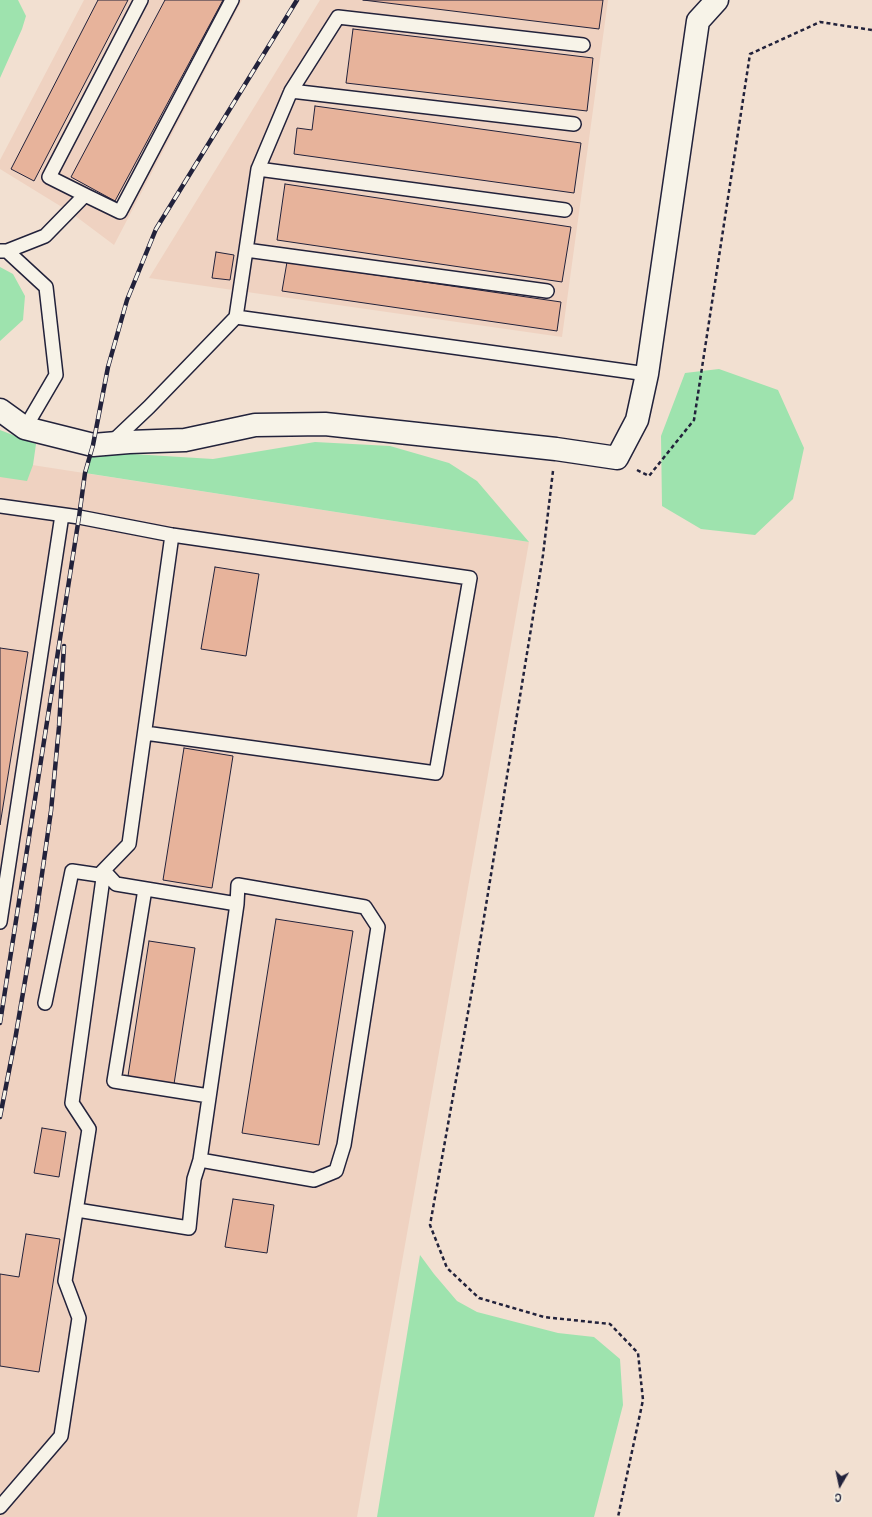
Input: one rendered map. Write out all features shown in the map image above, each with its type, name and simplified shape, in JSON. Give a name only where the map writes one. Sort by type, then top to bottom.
[{"type":"street","points":[[0,410],[25,428],[93,445],[185,440],[254,425],[325,424],[617,458],[637,420],[647,374],[698,21],[717,0]]},
{"type":"lane","points":[[142,0],[49,177],[120,212],[232,0]]},
{"type":"lane","points":[[110,444],[149,407],[236,317],[258,169],[291,91],[338,17],[583,45]]},
{"type":"lane","points":[[291,91],[574,124]]},
{"type":"lane","points":[[258,169],[565,210]]},
{"type":"lane","points":[[25,428],[56,375],[46,287],[4,251],[45,236],[85,195]]},
{"type":"lane","points":[[246,250],[548,291]]},
{"type":"lane","points":[[236,317],[647,374]]},
{"type":"lane","points":[[0,506],[62,515],[172,535],[470,578],[436,773],[145,733]]},
{"type":"lane","points":[[0,922],[62,515]]},
{"type":"lane","points":[[45,1003],[72,871],[99,875],[129,844],[172,535]]},
{"type":"lane","points":[[104,871],[116,884],[237,904]]},
{"type":"lane","points":[[0,1507],[61,1436],[79,1318],[65,1281],[89,1129],[72,1103],[104,871]]},
{"type":"lane","points":[[77,1210],[189,1228],[194,1179],[200,1160],[237,904],[238,885],[365,907],[378,927],[344,1145],[336,1171],[314,1180],[200,1160]]},
{"type":"lane","points":[[145,889],[114,1081],[209,1096]]},
{"type":"path","points":[[617,458],[648,476],[694,420],[750,54],[820,22],[872,30]]},
{"type":"path","points":[[556,450],[543,555],[474,979],[430,1225],[447,1268],[479,1298],[544,1317],[610,1324],[638,1353],[643,1400],[618,1517]]},
{"type":"shaded area","points":[[84,0],[242,0],[114,245],[70,212],[0,169],[0,160]]},
{"type":"shaded area","points":[[320,0],[608,0],[562,337],[149,278]]},
{"type":"shaded area","points":[[0,460],[529,542],[357,1517],[0,1517]]},
{"type":"green space","points":[[0,0],[18,0],[26,16],[22,29],[0,78]]},
{"type":"green space","points":[[0,267],[13,274],[25,296],[23,320],[0,341]]},
{"type":"green space","points":[[719,369],[778,390],[804,448],[793,499],[755,535],[701,529],[662,506],[661,436],[685,373]]},
{"type":"green space","points":[[0,430],[36,444],[33,465],[27,481],[0,477]]},
{"type":"green space","points":[[315,442],[390,446],[449,463],[477,481],[529,542],[85,473],[92,454],[116,453],[213,459]]},
{"type":"green space","points":[[420,1255],[457,1301],[477,1312],[558,1333],[594,1337],[620,1359],[623,1405],[594,1517],[377,1517]]},
{"type":"building","points":[[98,0],[128,0],[34,181],[11,169]]},
{"type":"building","points":[[165,0],[223,0],[115,201],[71,177]]},
{"type":"building","points":[[363,0],[603,0],[599,29]]},
{"type":"building","points":[[353,29],[593,58],[587,111],[346,83]]},
{"type":"building","points":[[315,106],[581,143],[574,193],[294,154],[297,128],[312,130]]},
{"type":"building","points":[[285,184],[571,227],[562,282],[277,240]]},
{"type":"building","points":[[216,252],[234,255],[230,280],[212,278]]},
{"type":"building","points":[[287,262],[561,302],[557,331],[282,291]]},
{"type":"building","points":[[215,567],[259,574],[246,656],[201,649]]},
{"type":"building","points":[[0,648],[28,652],[0,825]]},
{"type":"building","points":[[184,748],[233,756],[212,888],[163,880]]},
{"type":"building","points":[[276,919],[353,931],[319,1145],[242,1133]]},
{"type":"building","points":[[149,941],[195,948],[174,1084],[128,1076]]},
{"type":"building","points":[[42,1128],[66,1132],[59,1177],[34,1173]]},
{"type":"building","points":[[233,1199],[274,1205],[267,1253],[225,1247]]},
{"type":"building","points":[[26,1234],[60,1239],[39,1372],[0,1366],[0,1274],[19,1277]]},
{"type":"railway","points":[[0,1023],[85,473],[93,445],[108,367],[127,300],[156,229],[297,0]]},
{"type":"railway","points":[[0,1117],[36,916],[51,811],[59,727],[64,646]]}]
